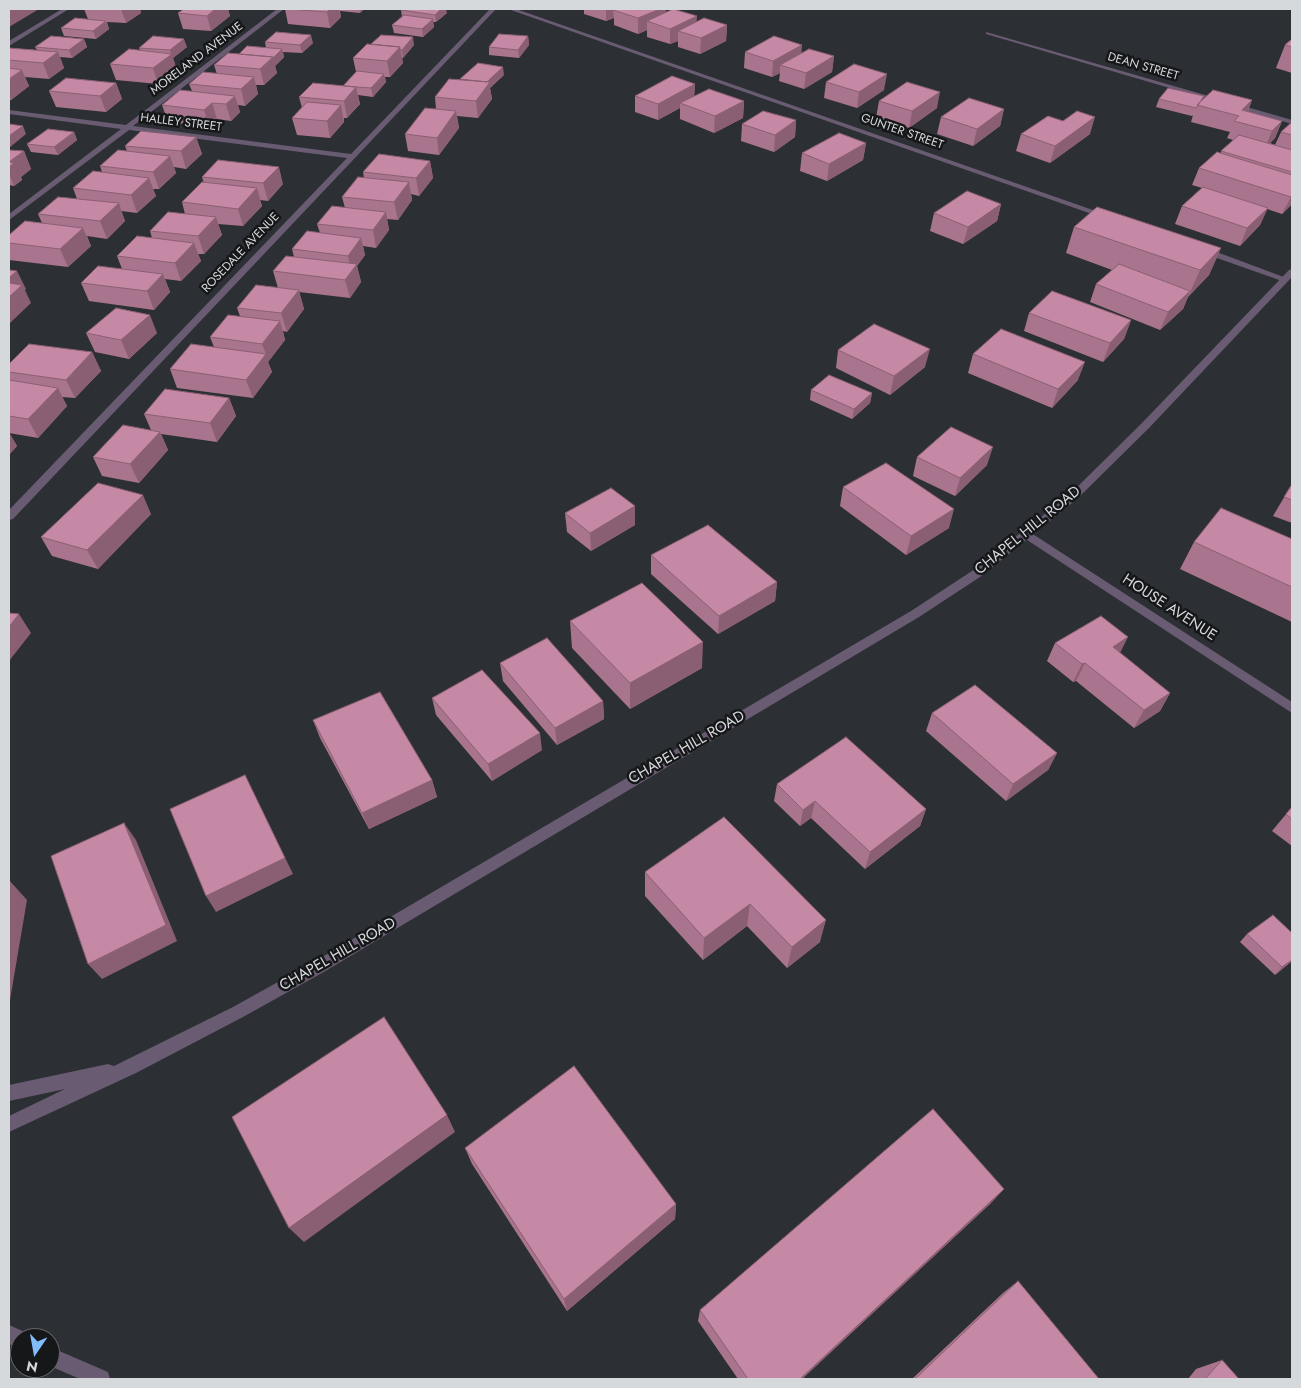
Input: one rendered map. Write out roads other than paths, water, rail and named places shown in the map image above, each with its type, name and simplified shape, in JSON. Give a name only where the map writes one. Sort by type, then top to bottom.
[{"type":"street","points":[[9,44],[66,9]]},
{"type":"street","name":"MORELAND AVENUE","points":[[9,218],[281,9]]},
{"type":"street","name":"ROSEDALE AVENUE","points":[[9,516],[493,9]]},
{"type":"street","name":"GUNTER STREET","points":[[511,9],[1114,219]]},
{"type":"street","name":"DEAN STREET","points":[[988,32],[1292,122]]},
{"type":"street","name":"HALLEY STREET","points":[[9,112],[351,156]]},
{"type":"street","points":[[1199,249],[1289,276]]},
{"type":"street","name":"CHAPEL HILL ROAD","points":[[9,1124],[130,1067],[238,1012],[317,968],[915,614],[976,574],[1073,497],[1145,426],[1289,276]]},
{"type":"street","name":"HOUSE AVENUE","points":[[1028,534],[1292,708]]},
{"type":"street","points":[[9,1093],[130,1067]]},
{"type":"street","points":[[60,1361],[101,1379]]}]
